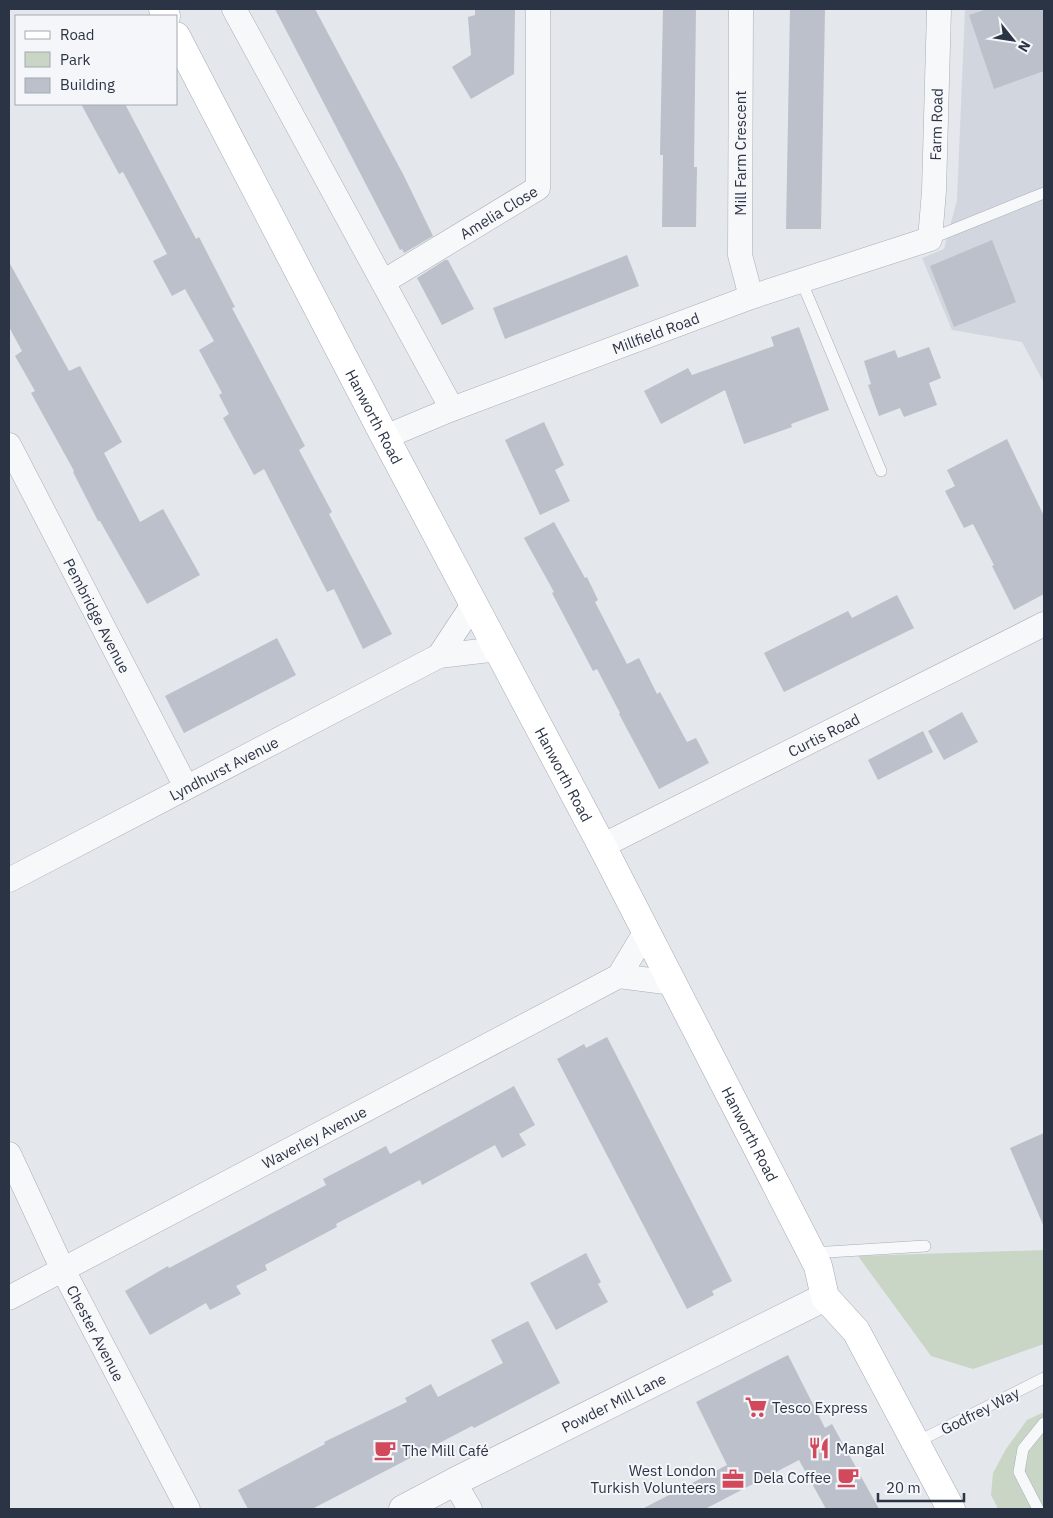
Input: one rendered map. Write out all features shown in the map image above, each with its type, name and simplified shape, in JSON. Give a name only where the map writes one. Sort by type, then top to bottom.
[{"type":"main road","name":"Hanworth Road","points":[[178,40],[385,437],[602,846],[812,1253],[818,1266],[825,1297]]},
{"type":"main road","points":[[825,1297],[856,1330],[951,1509]]},
{"type":"street","points":[[234,9],[452,409]]},
{"type":"street","name":"Amelia Close","points":[[383,282],[538,188],[538,9]]},
{"type":"street","name":"Mill Farm Crescent","points":[[742,9],[740,255],[751,296]]},
{"type":"street","name":"Farm Road","points":[[930,239],[934,191],[938,9]]},
{"type":"street","name":"Millfield Road","points":[[385,437],[452,409],[751,296],[930,239]]},
{"type":"street","name":"Pembridge Avenue","points":[[9,445],[186,787]]},
{"type":"street","name":"Lyndhurst Avenue","points":[[439,656],[474,603]]},
{"type":"street","name":"Curtis Road","points":[[602,846],[1044,624]]},
{"type":"street","name":"Lyndhurst Avenue","points":[[9,880],[439,656],[498,649]]},
{"type":"street","points":[[646,931],[618,976],[673,983]]},
{"type":"street","name":"Waverley Avenue","points":[[9,1298],[618,976]]},
{"type":"street","name":"Chester Avenue","points":[[9,1154],[63,1270],[188,1509]]},
{"type":"street","name":"Powder Mill Lane","points":[[403,1509],[825,1297]]},
{"type":"street","points":[[454,1482],[470,1509]]},
{"type":"lane","points":[[930,239],[1044,193]]},
{"type":"lane","points":[[802,280],[881,471]]},
{"type":"lane","points":[[812,1253],[925,1246]]},
{"type":"lane","name":"Godfrey Way","points":[[915,1443],[1044,1378]]},
{"type":"lane","points":[[1038,1509],[1019,1472],[1023,1449],[1044,1424]]},
{"type":"shaded area","points":[[965,9],[1044,9],[1044,383],[1022,342],[952,330],[922,258],[944,249],[957,200]]},
{"type":"green space","points":[[1044,1250],[1044,1344],[973,1369],[931,1356],[858,1256]]},
{"type":"green space","points":[[1044,1412],[1044,1509],[998,1509],[991,1495],[993,1473],[1006,1449],[1027,1420]]},
{"type":"building","points":[[275,9],[315,9],[404,176],[433,236],[404,253],[402,249],[400,250]]},
{"type":"building","points":[[475,9],[515,9],[514,74],[471,99],[452,67],[471,55],[468,17],[475,15]]},
{"type":"building","points":[[663,9],[696,9],[694,167],[697,167],[696,227],[662,227],[663,155],[660,155]]},
{"type":"building","points":[[790,9],[825,9],[821,229],[786,229]]},
{"type":"building","points":[[987,9],[1044,9],[1044,71],[994,89],[969,15]]},
{"type":"building","points":[[82,105],[126,105],[196,239],[199,237],[235,307],[232,308],[305,446],[299,450],[332,512],[329,514],[392,634],[363,649],[334,589],[327,592],[264,469],[254,475],[223,418],[229,414],[219,395],[222,393],[199,350],[214,341],[185,289],[172,296],[153,261],[167,254],[123,172],[119,174]]},
{"type":"building","points":[[992,240],[1016,302],[954,327],[930,266]]},
{"type":"building","points":[[627,255],[639,286],[505,339],[493,308]]},
{"type":"building","points":[[445,260],[448,260],[474,309],[442,325],[417,278]]},
{"type":"building","points":[[9,262],[69,371],[80,366],[122,442],[104,453],[140,522],[163,509],[200,575],[147,604],[100,521],[98,521],[74,471],[31,393],[35,391],[15,356],[22,351],[9,327]]},
{"type":"building","points":[[799,327],[829,410],[791,424],[792,427],[744,444],[725,390],[661,424],[644,391],[688,368],[692,375],[774,346],[771,337]]},
{"type":"building","points":[[929,347],[941,378],[929,383],[937,405],[904,417],[900,408],[879,416],[868,385],[871,384],[864,361],[895,350],[898,358]]},
{"type":"building","points":[[544,422],[564,465],[555,470],[570,501],[540,515],[505,440]]},
{"type":"building","points":[[1007,439],[1044,516],[1044,594],[1014,610],[973,524],[964,528],[945,491],[955,486],[947,470]]},
{"type":"building","points":[[554,522],[585,578],[587,577],[598,600],[595,602],[627,664],[639,658],[657,694],[660,692],[687,742],[696,738],[709,763],[659,789],[597,669],[593,671],[552,593],[554,592],[524,538]]},
{"type":"building","points":[[897,595],[914,628],[784,692],[764,653],[848,611],[852,618]]},
{"type":"building","points":[[277,638],[296,675],[184,733],[165,696]]},
{"type":"building","points":[[962,712],[978,742],[944,760],[928,731]]},
{"type":"building","points":[[923,731],[933,752],[878,780],[868,760]]},
{"type":"building","points":[[607,1037],[732,1281],[712,1291],[714,1295],[687,1309],[557,1059],[584,1044],[586,1048]]},
{"type":"building","points":[[514,1086],[535,1125],[519,1134],[526,1145],[502,1158],[495,1145],[422,1185],[420,1180],[336,1224],[337,1227],[265,1265],[267,1270],[236,1286],[241,1294],[210,1310],[206,1303],[150,1335],[125,1291],[168,1266],[169,1268],[326,1185],[323,1179],[386,1146],[390,1154]]},
{"type":"building","points":[[1044,1133],[1044,1227],[1010,1148]]},
{"type":"building","points":[[586,1253],[601,1282],[598,1284],[608,1302],[556,1330],[530,1283]]},
{"type":"building","points":[[528,1321],[560,1383],[474,1428],[472,1426],[312,1509],[248,1509],[238,1490],[325,1444],[324,1442],[407,1402],[405,1398],[431,1384],[438,1397],[503,1363],[491,1340]]},
{"type":"building","points":[[788,1355],[825,1428],[832,1424],[879,1509],[826,1509],[799,1460],[705,1509],[642,1509],[727,1465],[696,1402]]},
{"type":"place","name":"Tesco Express","points":[[756,1407]]},
{"type":"place","name":"Mangal","points":[[819,1448]]},
{"type":"place","name":"The Mill Café","points":[[385,1450]]},
{"type":"place","name":"Dela Coffee","points":[[848,1477]]},
{"type":"place","name":"West London Turkish Volunteers","points":[[733,1479]]}]
